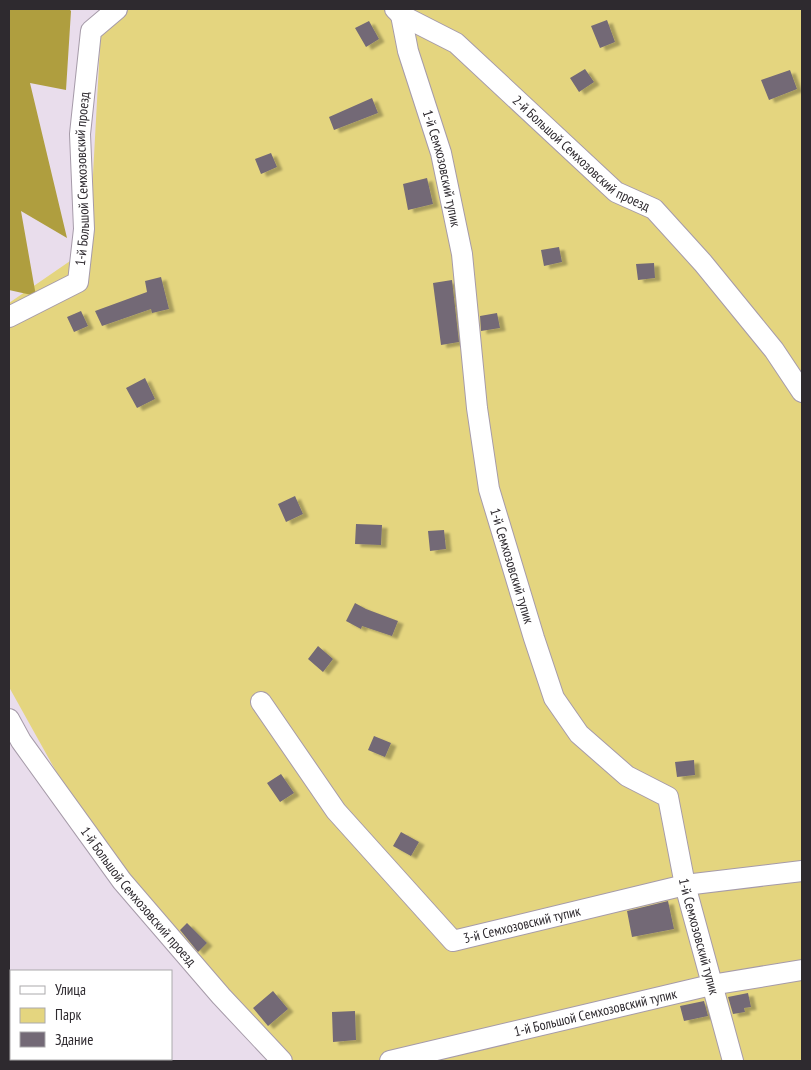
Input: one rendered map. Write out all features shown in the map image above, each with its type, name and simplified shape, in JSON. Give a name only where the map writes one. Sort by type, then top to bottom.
[{"type":"street","name":"1-й Большой Семхозовский проезд","points":[[9,317],[78,282],[84,229],[80,134],[91,31],[117,9]]},
{"type":"street","name":"2-й Большой Семхозовский проезд","points":[[398,12],[456,43],[616,192],[654,209],[703,263],[774,350],[802,392]]},
{"type":"street","name":"1-й Семхозовский тупик","points":[[398,12],[408,51],[441,153],[462,254],[477,408],[489,489],[534,638],[554,698],[579,734],[627,776],[668,797],[685,885],[733,1061]]},
{"type":"street","name":"3-й Семхозовский тупик","points":[[261,702],[336,811],[453,941],[685,885],[802,871]]},
{"type":"street","name":"1-й Большой Семхозовский проезд","points":[[9,719],[21,741],[122,881],[221,996],[282,1061]]},
{"type":"street","name":"1-й Большой Семхозовский тупик","points":[[390,1061],[711,985],[802,970]]},
{"type":"green space","points":[[102,9],[802,9],[802,1061],[269,1061],[121,888],[9,687],[9,303],[89,248]]},
{"type":"shaded area","points":[[9,9],[69,9],[71,11],[66,90],[30,83],[67,238],[21,211],[36,296],[9,290]]},
{"type":"building","points":[[607,20],[615,42],[600,48],[591,26]]},
{"type":"building","points":[[369,21],[379,39],[366,47],[355,28]]},
{"type":"building","points":[[585,69],[594,82],[579,92],[570,78]]},
{"type":"building","points":[[790,70],[797,89],[769,100],[761,80]]},
{"type":"building","points":[[372,98],[378,113],[334,130],[329,117]]},
{"type":"building","points":[[271,153],[277,167],[261,174],[255,159]]},
{"type":"building","points":[[427,178],[433,204],[408,210],[403,184]]},
{"type":"building","points":[[559,247],[562,262],[544,266],[541,250]]},
{"type":"building","points":[[654,263],[655,278],[638,280],[636,264]]},
{"type":"building","points":[[161,277],[169,309],[152,313],[151,309],[102,326],[95,311],[147,292],[145,281]]},
{"type":"building","points":[[452,280],[459,342],[441,345],[433,283]]},
{"type":"building","points":[[81,311],[88,326],[74,332],[67,317]]},
{"type":"building","points":[[497,313],[500,328],[481,331],[480,316]]},
{"type":"building","points":[[145,378],[155,399],[137,408],[126,388]]},
{"type":"building","points":[[295,496],[303,514],[286,522],[278,504]]},
{"type":"building","points":[[356,524],[382,525],[381,545],[355,544]]},
{"type":"building","points":[[444,530],[446,549],[430,551],[428,531]]},
{"type":"building","points":[[355,603],[398,621],[392,636],[362,626],[361,629],[346,621]]},
{"type":"building","points":[[318,646],[333,659],[323,672],[308,659]]},
{"type":"building","points":[[374,736],[391,743],[385,757],[368,750]]},
{"type":"building","points":[[694,760],[695,775],[677,777],[675,762]]},
{"type":"building","points":[[281,774],[294,793],[280,802],[267,783]]},
{"type":"building","points":[[401,832],[419,842],[411,856],[393,846]]},
{"type":"building","points":[[668,901],[674,929],[632,937],[627,911]]},
{"type":"building","points":[[187,923],[207,943],[198,952],[180,930]]},
{"type":"building","points":[[273,991],[288,1009],[268,1026],[253,1008]]},
{"type":"building","points":[[748,993],[751,1007],[744,1008],[745,1012],[733,1014],[728,997]]},
{"type":"building","points":[[704,1001],[708,1016],[684,1021],[680,1006]]},
{"type":"building","points":[[355,1011],[356,1040],[333,1042],[332,1012]]}]
